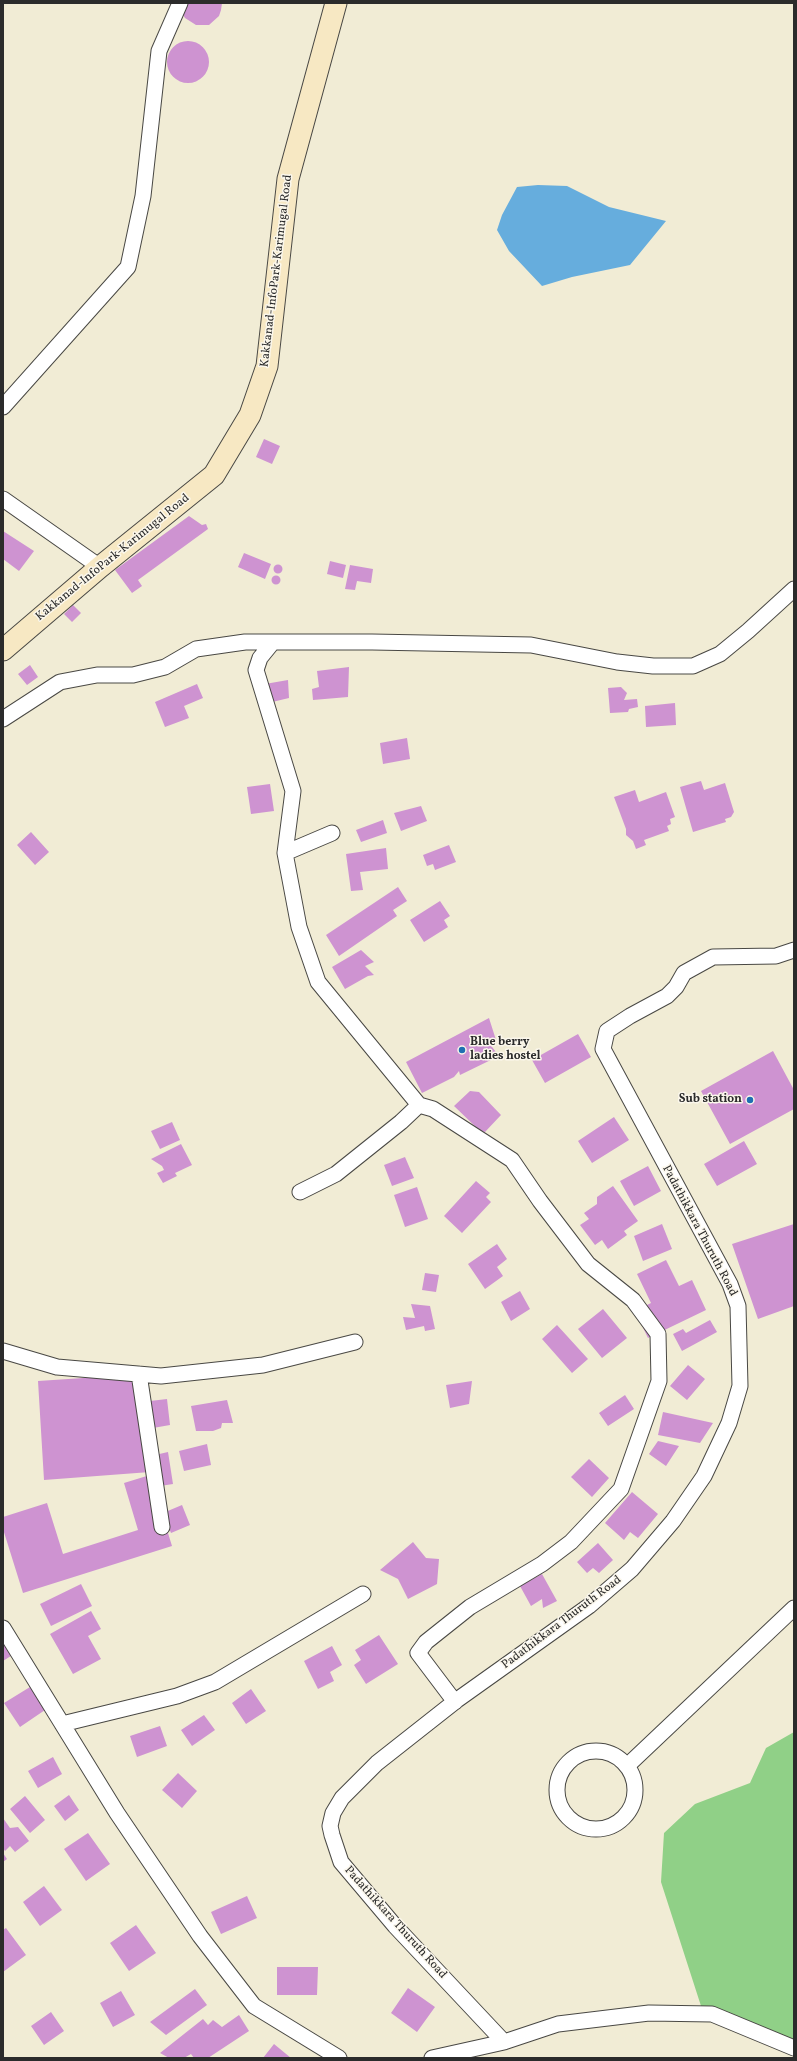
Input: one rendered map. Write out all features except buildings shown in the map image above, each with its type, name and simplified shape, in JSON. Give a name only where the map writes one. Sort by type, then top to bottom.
[{"type":"main road","name":"Kakkanad-InfoPark-Karimugal Road","points":[[3,650],[100,567],[214,475],[250,415],[267,366],[288,179],[336,3]]},
{"type":"street","points":[[3,407],[128,267],[143,196],[159,51],[180,3]]},
{"type":"street","points":[[3,499],[100,567]]},
{"type":"street","points":[[3,719],[60,682],[97,675],[133,675],[165,667],[196,649],[213,645],[245,642],[372,642],[531,645],[617,662],[653,666],[693,666],[720,654],[794,589]]},
{"type":"street","points":[[273,642],[260,658],[256,670],[293,791],[285,853],[299,927],[318,982],[419,1105],[433,1109],[512,1160],[540,1201],[588,1264],[633,1300],[658,1334],[659,1380],[621,1489],[572,1542],[542,1564],[470,1607],[426,1642],[418,1653],[455,1702]]},
{"type":"street","points":[[285,853],[332,833]]},
{"type":"street","name":"Padathikkara Thuruth Road","points":[[504,2042],[395,1926],[341,1862],[330,1826],[333,1813],[342,1798],[376,1763],[455,1702],[556,1631],[632,1570],[673,1521],[704,1476],[729,1423],[740,1386],[738,1306],[730,1284],[602,1049],[607,1031],[666,996],[676,987],[684,973],[713,957],[776,956],[794,950]]},
{"type":"street","points":[[300,1192],[336,1174],[402,1122],[419,1105]]},
{"type":"street","points":[[3,1351],[57,1367],[161,1376],[263,1365],[355,1342]]},
{"type":"street","points":[[138,1374],[162,1527]]},
{"type":"street","points":[[62,1724],[176,1696],[215,1682],[363,1594]]},
{"type":"street","points":[[627,1766],[794,1608]]},
{"type":"street","points":[[3,1628],[117,1813],[192,1924],[254,2006],[339,2058]]},
{"type":"street","points":[[601,1752],[615,1756],[627,1766],[634,1780],[634,1795],[630,1810],[620,1821],[606,1828],[591,1829],[576,1825],[565,1815],[558,1801],[557,1786],[562,1771],[572,1760],[586,1753],[601,1752]]},
{"type":"street","points":[[432,2058],[504,2042],[558,2024],[649,2014],[712,2014],[794,2048]]},
{"type":"green space","points":[[794,1732],[794,2040],[701,2006],[661,1882],[664,1833],[695,1804],[750,1783],[766,1748]]},
{"type":"water","points":[[538,185],[567,186],[609,207],[666,221],[630,265],[572,277],[542,286],[509,251],[497,230],[502,215],[517,187]]},
{"type":"place","name":"Blue berry ladies hostel","points":[[462,1050]]},
{"type":"place","name":"Sub station","points":[[750,1100]]}]
